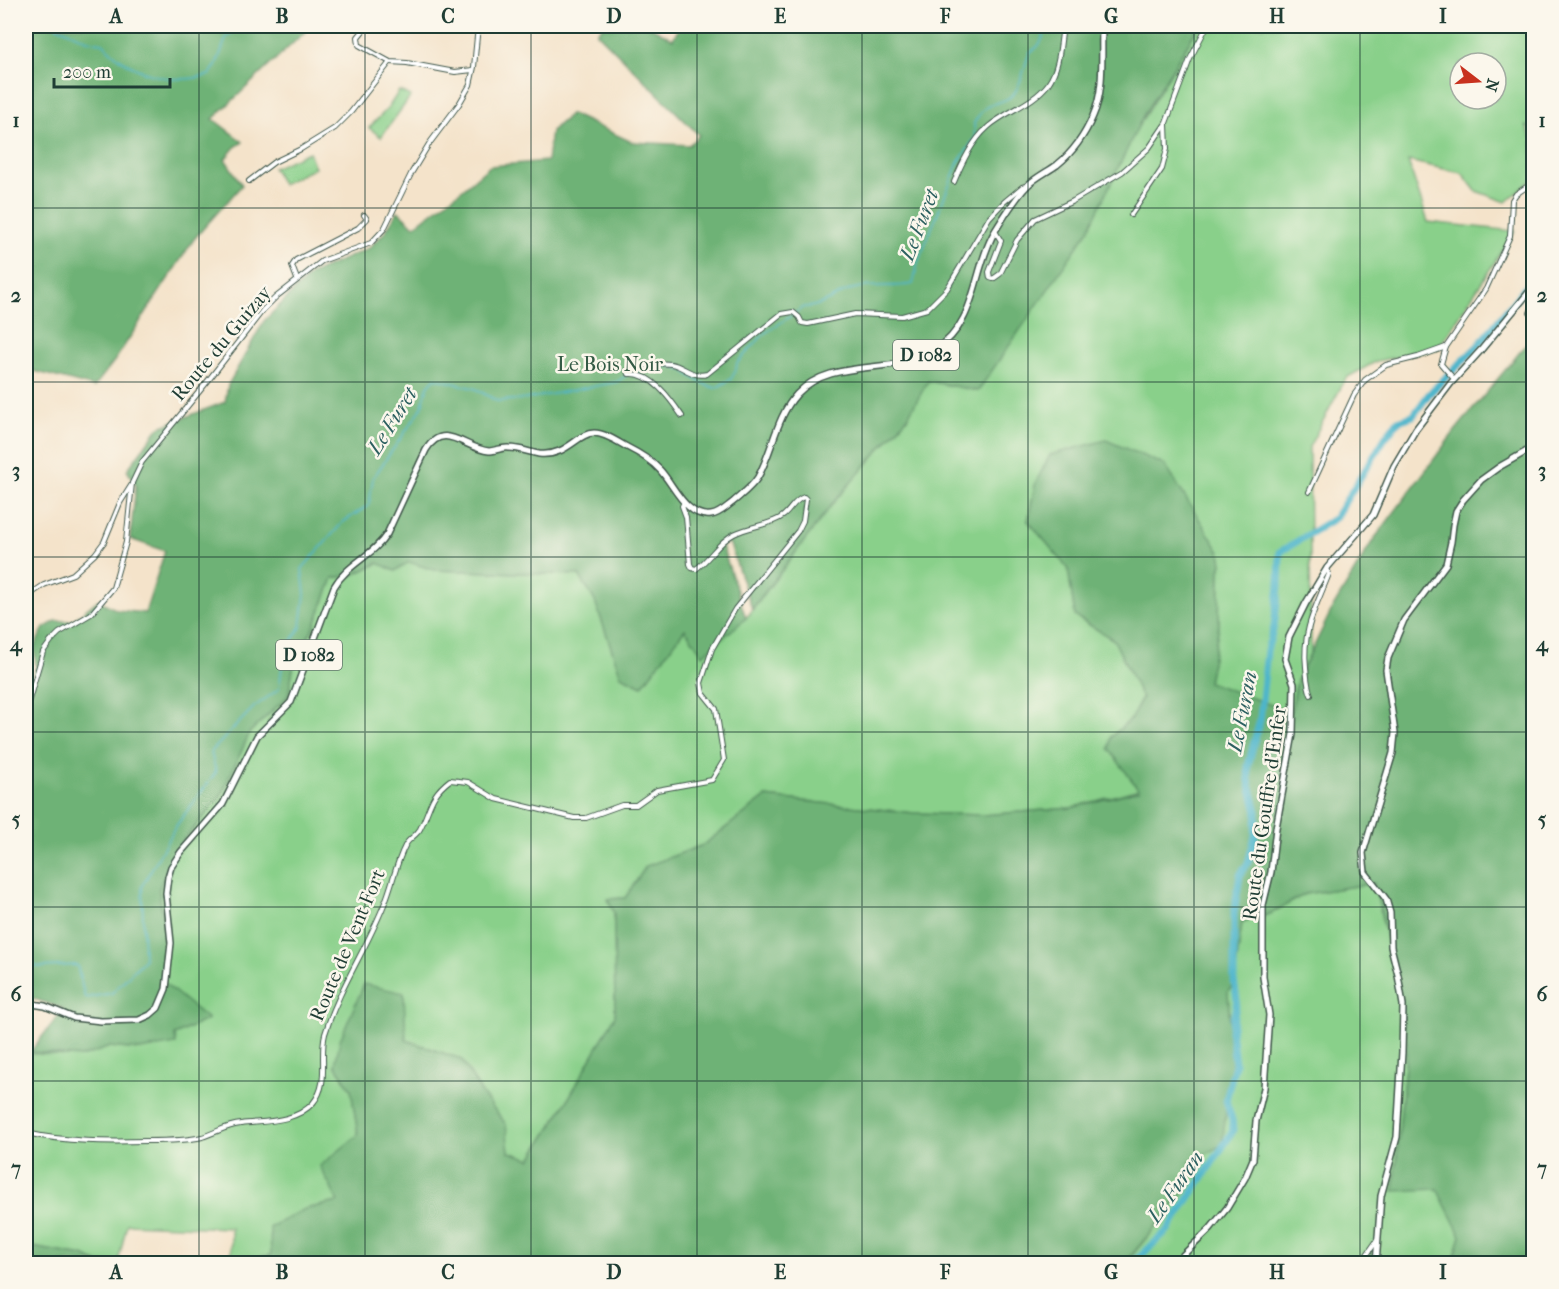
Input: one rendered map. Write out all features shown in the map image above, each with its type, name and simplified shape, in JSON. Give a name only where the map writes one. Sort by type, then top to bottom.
[{"type":"main road","name":"D 1082","points":[[26,1003],[45,1006],[74,1018],[94,1021],[139,1020],[158,1008],[166,989],[171,943],[165,893],[171,867],[181,852],[223,804],[257,736],[291,702],[334,587],[346,571],[379,545],[387,534],[432,441],[439,437],[449,437],[485,450],[506,447],[546,454],[568,448],[590,434],[598,434],[647,458],[661,470],[684,502],[693,510],[703,514],[717,513],[750,487],[760,472],[788,406],[807,384],[835,373],[915,360],[948,341],[959,328],[969,310],[986,250],[995,231],[1027,186],[1066,157],[1079,142],[1091,121],[1100,87],[1102,26]]},
{"type":"main road","name":"Route du Gouffre d'Enfer","points":[[1178,1263],[1227,1208],[1245,1178],[1253,1158],[1256,1121],[1264,1088],[1269,1015],[1263,977],[1263,905],[1271,872],[1276,828],[1291,752],[1294,710],[1294,684],[1286,659],[1286,648],[1303,608],[1327,568],[1373,515],[1400,456],[1416,429],[1453,378],[1504,324],[1533,286]]},
{"type":"main road","points":[[1376,1263],[1382,1196],[1397,1137],[1403,1005],[1391,947],[1390,913],[1386,899],[1365,872],[1363,862],[1393,753],[1395,733],[1388,682],[1388,658],[1408,611],[1446,564],[1456,511],[1463,500],[1481,480],[1533,447]]},
{"type":"street","points":[[367,26],[358,37],[359,45],[390,62],[455,72],[474,70]]},
{"type":"street","name":"Route du Guizay","points":[[26,710],[44,652],[51,641],[59,633],[91,614],[113,588],[126,542],[132,483],[142,462],[263,310],[297,279],[322,261],[363,247],[377,238],[390,220],[401,192],[416,165],[467,92],[474,70],[478,26]]},
{"type":"street","points":[[954,182],[972,147],[989,126],[1028,101],[1047,85],[1058,58],[1063,26]]},
{"type":"street","points":[[995,231],[1001,241],[989,272],[990,278],[993,279],[1000,274],[1017,240],[1035,219],[1073,201],[1122,172],[1149,148],[1166,123],[1186,70],[1207,26]]},
{"type":"street","points":[[249,181],[274,162],[335,128],[351,112],[390,62]]},
{"type":"street","points":[[1131,215],[1162,169],[1167,150],[1166,123]]},
{"type":"street","points":[[1453,378],[1441,364],[1446,347],[1486,288],[1510,236],[1512,200],[1533,182]]},
{"type":"street","points":[[682,416],[671,400],[648,379],[628,373],[651,364],[668,364],[680,366],[695,375],[707,374],[781,314],[794,313],[802,322],[808,324],[855,314],[902,316],[927,309],[947,289],[989,218],[1015,192],[1027,186]]},
{"type":"street","points":[[297,279],[292,266],[296,260],[358,228],[367,219],[364,215]]},
{"type":"street","points":[[1533,304],[1530,313],[1533,314]]},
{"type":"street","points":[[1309,492],[1354,396],[1365,380],[1386,365],[1446,347]]},
{"type":"street","points":[[26,597],[44,585],[72,574],[95,554],[104,542],[120,503],[132,483]]},
{"type":"street","name":"Route de Vent Fort","points":[[26,1133],[80,1141],[166,1141],[201,1137],[242,1124],[251,1125],[281,1119],[302,1112],[311,1105],[318,1096],[322,1082],[324,1067],[322,1049],[334,1008],[379,919],[405,844],[419,831],[433,797],[450,780],[468,782],[496,798],[574,818],[586,818],[622,805],[636,805],[657,790],[712,780],[724,760],[716,709],[703,693],[701,683],[712,649],[735,609],[798,531],[803,521],[806,499],[799,498],[784,516],[776,521],[752,526],[731,536],[696,569],[690,564],[686,517],[682,506],[684,502]]},
{"type":"street","points":[[1311,695],[1306,679],[1304,648],[1316,600],[1329,574],[1327,568]]},
{"type":"street","points":[[1357,1263],[1366,1256],[1380,1238]]},
{"type":"green space","points":[[26,26],[311,26],[213,119],[243,142],[235,147],[225,159],[242,185],[194,239],[115,360],[94,387],[26,369]]},
{"type":"green space","name":"Le Bois Noir","points":[[603,26],[649,26],[673,39],[680,26],[1199,26],[1144,114],[1088,231],[978,391],[928,381],[907,418],[833,503],[752,609],[729,542],[722,546],[746,618],[703,655],[685,629],[642,686],[621,676],[595,601],[579,575],[434,570],[409,562],[395,571],[378,563],[353,575],[333,578],[314,627],[295,658],[288,696],[250,732],[221,796],[175,850],[159,889],[165,933],[163,982],[208,1019],[175,1035],[176,1044],[140,1050],[110,1047],[81,1057],[30,1052],[64,1009],[26,996],[26,699],[36,667],[34,647],[44,628],[56,621],[72,621],[98,600],[117,610],[145,613],[165,551],[130,539],[136,485],[127,470],[159,427],[225,402],[228,385],[264,321],[311,274],[369,248],[385,232],[398,211],[414,226],[490,166],[547,161],[551,131],[571,114],[632,142],[689,145],[699,135],[597,33]]},
{"type":"green space","points":[[1199,26],[1533,26],[1533,129],[1526,126],[1533,140],[1533,179],[1506,202],[1476,191],[1462,173],[1408,161],[1428,222],[1515,231],[1438,349],[1377,361],[1346,378],[1309,447],[1311,651],[1297,681],[1291,713],[1208,682],[1219,626],[1222,563],[1028,521],[1068,568],[1075,616],[1114,640],[1142,698],[1131,719],[1111,737],[1139,789],[1071,808],[982,815],[914,813],[766,797],[703,845],[647,866],[625,898],[609,899],[614,912],[615,1016],[566,1103],[531,1159],[509,1152],[505,1124],[483,1095],[461,1059],[406,1040],[335,1065],[351,1089],[358,1135],[338,1202],[305,1209],[271,1255],[257,1258],[255,1263],[231,1263],[231,1228],[127,1224],[118,1263],[98,1263],[83,1256],[26,1246],[26,1053],[81,1057],[110,1047],[140,1050],[176,1043],[175,1035],[207,1019],[162,982],[165,933],[159,889],[175,850],[221,796],[250,732],[288,696],[295,658],[314,627],[333,578],[353,575],[379,563],[395,571],[409,561],[434,570],[580,575],[595,601],[621,676],[642,686],[685,629],[746,618],[833,503],[907,418],[928,381],[978,391]]},
{"type":"green space","points":[[399,91],[411,96],[381,137],[369,128],[388,108]]},
{"type":"green space","points":[[309,152],[315,168],[282,184],[273,168]]},
{"type":"green space","points":[[1533,336],[1533,1263],[1453,1263],[1461,1236],[1437,1189],[1394,1191],[1407,1044],[1374,883],[1305,894],[1270,914],[1242,922],[1234,985],[1228,991],[1232,1064],[1222,1145],[1190,1162],[1191,1184],[1125,1263],[255,1264],[256,1258],[271,1255],[270,1227],[305,1209],[338,1202],[320,1166],[358,1135],[351,1089],[335,1065],[340,1040],[364,984],[404,993],[406,1040],[461,1059],[483,1095],[506,1124],[509,1152],[531,1159],[566,1103],[615,1016],[614,913],[608,899],[625,898],[646,866],[703,845],[766,797],[914,813],[982,815],[1071,808],[1139,790],[1109,749],[1111,737],[1131,719],[1142,698],[1114,640],[1075,616],[1068,568],[1028,521],[1035,484],[1050,455],[1106,440],[1165,465],[1220,552],[1222,563],[1219,626],[1208,682],[1291,712],[1297,681],[1332,609],[1372,542],[1455,431]]},
{"type":"green space","points":[[1374,883],[1407,1044],[1394,1190],[1437,1188],[1461,1236],[1453,1263],[1125,1264],[1191,1184],[1189,1162],[1232,1064],[1228,991],[1234,985],[1242,922],[1270,914],[1305,894]]},
{"type":"green space","points":[[26,1246],[83,1256],[98,1263],[26,1263]]},
{"type":"waterway","points":[[55,26],[85,39],[103,43],[125,62],[138,69],[165,78],[180,79],[209,75],[216,66],[226,38],[240,26]]},
{"type":"waterway","name":"Le Furet","points":[[632,372],[672,366],[682,369],[703,384],[716,388],[731,379],[737,363],[764,334],[804,307],[818,305],[857,288],[913,284],[918,262],[958,163],[975,138],[974,123],[985,108],[1012,96],[1020,83],[1030,52],[1043,38],[1047,26]]},
{"type":"waterway","name":"Le Furan","points":[[1132,1264],[1168,1230],[1233,1131],[1226,1100],[1235,1064],[1231,1031],[1237,1000],[1234,980],[1234,913],[1240,875],[1248,863],[1255,836],[1257,812],[1249,781],[1248,766],[1260,720],[1267,650],[1274,627],[1280,552],[1335,518],[1398,421],[1413,416],[1429,394],[1479,345],[1526,286],[1534,265]]},
{"type":"waterway","name":"Le Furet","points":[[26,965],[41,967],[77,965],[85,998],[112,993],[144,960],[142,886],[176,826],[216,772],[211,752],[254,707],[279,689],[284,652],[301,627],[305,594],[302,569],[343,522],[369,505],[373,478],[421,409],[428,386],[435,378],[476,389],[497,401],[526,399],[617,382],[628,374]]}]
